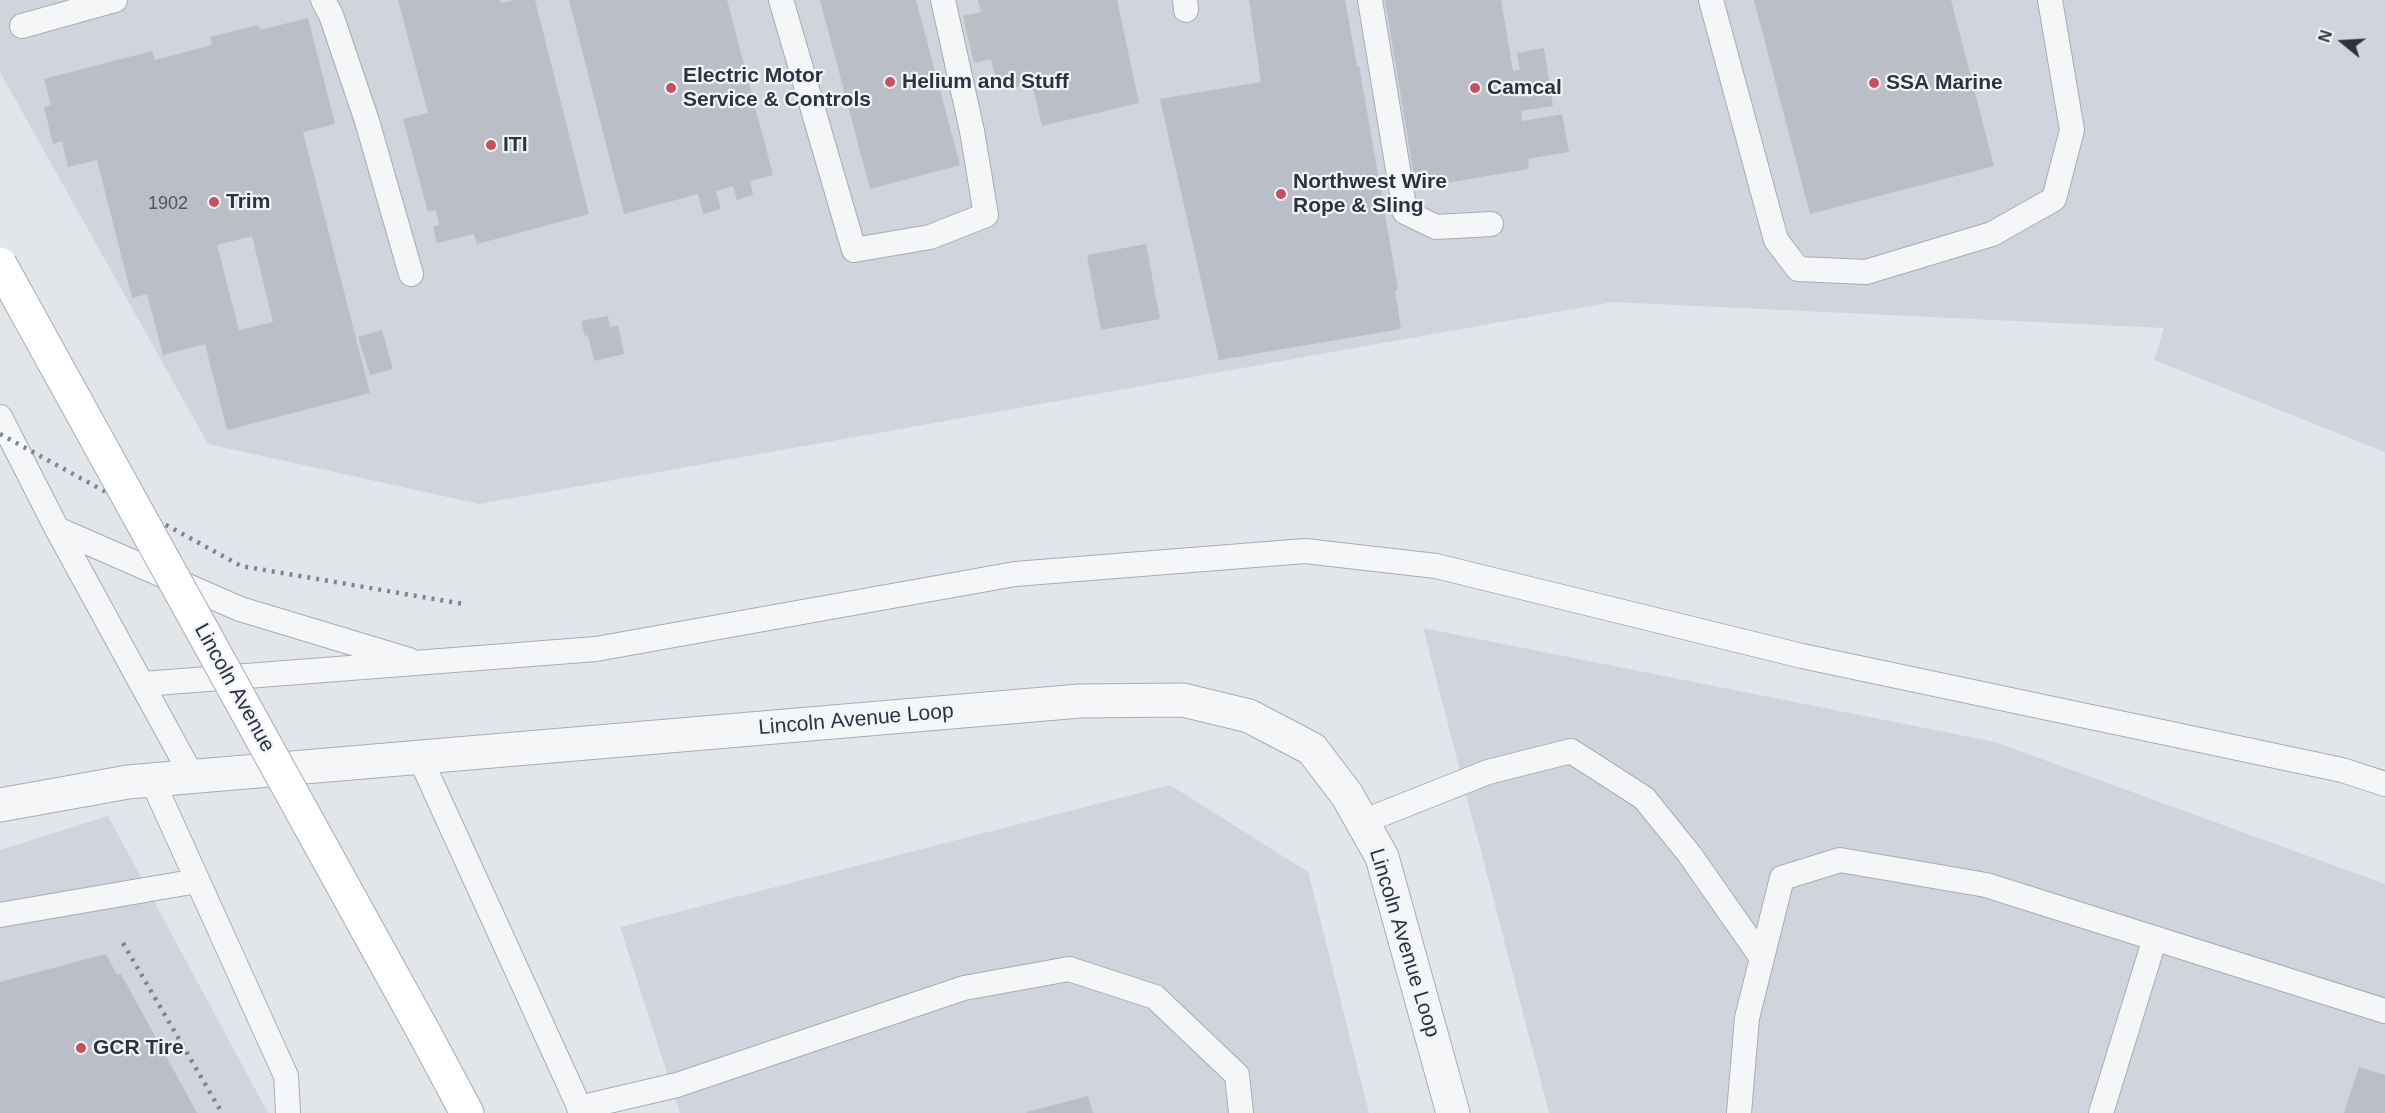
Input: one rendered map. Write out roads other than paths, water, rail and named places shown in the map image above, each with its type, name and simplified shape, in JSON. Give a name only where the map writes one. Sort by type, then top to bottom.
[{"type":"street","name":"Lincoln Avenue","points":[[0,264],[467,1113]]},
{"type":"street","name":"Lincoln Avenue Loop","points":[[0,805],[128,782],[192,776],[1080,701],[1184,700],[1249,716],[1312,749],[1347,795],[1382,857],[1453,1113]]},
{"type":"lane","points":[[22,26],[115,0]]},
{"type":"lane","points":[[323,0],[331,15],[367,122],[411,274]]},
{"type":"lane","points":[[781,0],[854,250],[930,237],[986,215],[972,131],[943,0]]},
{"type":"lane","points":[[1370,0],[1405,212],[1436,227],[1491,224]]},
{"type":"lane","points":[[1711,0],[1776,240],[1798,269],[1866,272],[1992,234],[2054,199],[2072,130],[2050,0]]},
{"type":"lane","points":[[0,417],[57,529],[192,776]]},
{"type":"lane","points":[[57,529],[240,609],[423,664]]},
{"type":"lane","points":[[143,684],[596,649],[1015,574],[1305,551],[1436,566],[1802,656],[2342,770],[2385,784]]},
{"type":"lane","points":[[1362,822],[1488,772],[1571,751],[1644,798],[1690,855],[1762,958]]},
{"type":"lane","points":[[420,758],[581,1111],[676,1085],[964,988],[1069,969],[1155,997],[1236,1075],[1241,1113]]},
{"type":"lane","points":[[152,780],[286,1076],[288,1113]]},
{"type":"lane","points":[[1739,1113],[1747,1018],[1782,878],[1840,860],[1986,885],[2385,1011]]},
{"type":"lane","points":[[0,915],[197,881]]},
{"type":"lane","points":[[2101,1113],[2155,938]]},
{"type":"railway","points":[[0,434],[241,566],[464,604]]},
{"type":"railway","points":[[123,943],[222,1113]]},
{"type":"place","name":"Helium and Stuff","points":[[890,82]]},
{"type":"place","name":"SSA Marine","points":[[1874,83]]},
{"type":"place","name":"Electric Motor Service & Controls","points":[[671,88]]},
{"type":"place","name":"Camcal","points":[[1475,88]]},
{"type":"place","name":"ITI","points":[[491,145]]},
{"type":"place","name":"Northwest Wire Rope & Sling","points":[[1281,194]]},
{"type":"place","name":"Trim","points":[[214,202]]},
{"type":"place","name":"GCR Tire","points":[[81,1048]]}]
